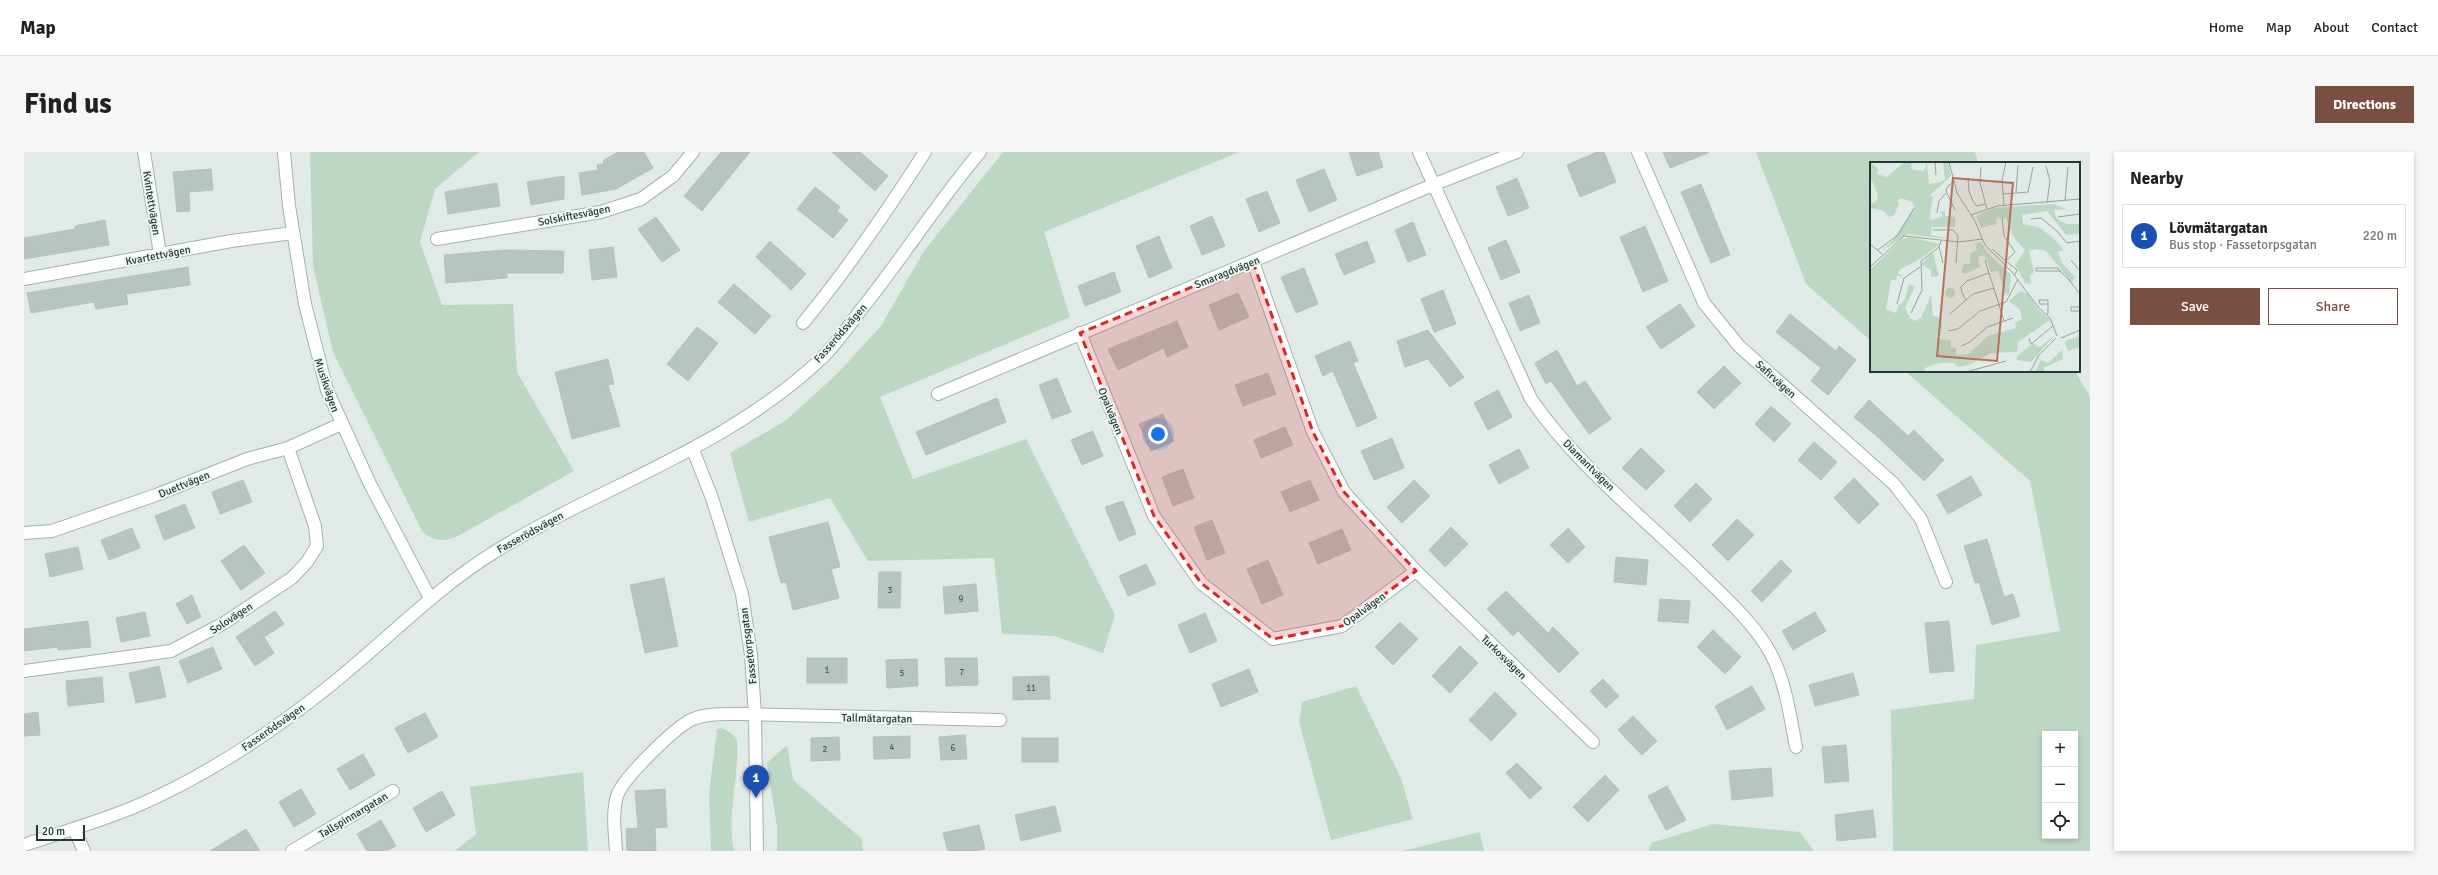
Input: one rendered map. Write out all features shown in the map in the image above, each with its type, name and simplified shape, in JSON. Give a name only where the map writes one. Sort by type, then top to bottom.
[{"type":"street","name":"Kvintettvägen","points":[[144,152],[160,254]]},
{"type":"street","name":"Musikvägen","points":[[284,152],[293,233],[305,304],[327,390],[341,424],[398,540],[430,598]]},
{"type":"street","name":"Solskiftesvägen","points":[[436,239],[601,212],[641,199],[673,176],[693,152]]},
{"type":"street","points":[[803,323],[835,284],[876,227],[925,152]]},
{"type":"street","name":"Fasserödsvägen","points":[[24,845],[74,829],[136,806],[186,782],[263,737],[329,687],[430,598],[494,552],[564,513],[693,450],[766,406],[824,356],[872,296],[980,152]]},
{"type":"street","name":"Diamantvägen","points":[[1419,152],[1435,184],[1531,399],[1544,418],[1578,456],[1728,601],[1754,631],[1770,654],[1786,695],[1796,747]]},
{"type":"street","name":"Smaragdvägen","points":[[938,394],[1080,332],[1253,262],[1435,184],[1517,152]]},
{"type":"street","name":"Safirvägen","points":[[1638,152],[1704,303],[1739,346],[1894,484],[1921,519],[1946,582]]},
{"type":"street","name":"Kvartettvägen","points":[[24,279],[160,254],[293,233]]},
{"type":"street","points":[[1253,262],[1313,432],[1344,492],[1416,571]]},
{"type":"street","name":"Opalvägen","points":[[1080,332],[1154,516],[1201,583],[1273,639],[1342,626],[1416,571]]},
{"type":"street","name":"Duettvägen","points":[[24,534],[52,531],[156,495],[247,459],[288,448],[341,424]]},
{"type":"street","name":"Solovägen","points":[[24,671],[171,651],[224,623],[292,578],[307,562],[317,546],[315,526],[288,448]]},
{"type":"street","name":"Fassetorpsgatan","points":[[693,450],[712,498],[742,594],[751,655],[755,714],[757,851]]},
{"type":"street","name":"Turkosvägen","points":[[1416,571],[1592,742]]},
{"type":"street","name":"Tallmätargatan","points":[[616,851],[615,818],[617,796],[634,771],[684,724],[694,719],[708,715],[755,714],[1000,720]]},
{"type":"street","name":"Tallspinnargatan","points":[[292,851],[393,791]]},
{"type":"street","points":[[74,829],[84,851]]},
{"type":"highlighted area","points":[[1253,262],[1313,432],[1344,492],[1416,571],[1342,626],[1273,639],[1201,583],[1154,516],[1080,333]]},
{"type":"green space","points":[[310,152],[479,152],[435,189],[420,242],[442,305],[513,304],[517,372],[574,471],[456,537],[446,540],[438,540],[430,537],[422,531],[333,352],[313,266]]},
{"type":"green space","points":[[1003,152],[1239,152],[1044,232],[1070,317],[880,397],[913,479],[1026,439],[1115,615],[1103,653],[1054,636],[1002,634],[994,558],[868,561],[830,498],[749,522],[730,453],[785,421],[837,374],[881,326],[924,251]]},
{"type":"green space","points":[[1756,152],[1975,152],[1978,162],[1870,162],[1870,340],[1806,284]]},
{"type":"green space","points":[[1906,372],[2076,372],[2090,397],[2090,851],[1893,851],[1891,710],[1974,699],[1976,645],[2060,631],[2030,481]]},
{"type":"green space","points":[[1356,686],[1401,778],[1413,819],[1331,840],[1299,722],[1302,702]]},
{"type":"green space","points":[[722,728],[737,739],[737,767],[732,809],[732,837],[734,851],[711,851],[709,794],[717,729]]},
{"type":"green space","points":[[787,745],[793,780],[862,839],[863,851],[777,851],[777,827],[767,763]]},
{"type":"green space","points":[[583,772],[588,851],[455,851],[476,834],[470,787]]},
{"type":"green space","points":[[1713,824],[1800,832],[1814,851],[1649,851],[1651,843]]},
{"type":"green space","points":[[1480,832],[1484,851],[1402,851]]},
{"type":"building","points":[[618,152],[644,152],[653,168],[616,189],[582,195],[579,173],[598,170],[597,165],[603,164],[604,160]]},
{"type":"building","points":[[721,152],[750,152],[702,211],[684,196]]},
{"type":"building","points":[[832,152],[860,152],[888,176],[875,191]]},
{"type":"building","points":[[1349,152],[1378,152],[1383,167],[1357,176]]},
{"type":"building","points":[[1597,152],[1604,152],[1616,182],[1580,197],[1567,165]]},
{"type":"building","points":[[1663,152],[1708,152],[1708,153],[1670,168]]},
{"type":"building","points":[[211,169],[213,190],[189,192],[190,211],[177,212],[173,172]]},
{"type":"building","points":[[1324,169],[1337,200],[1309,212],[1296,180]]},
{"type":"building","points":[[564,176],[564,199],[531,205],[527,182]]},
{"type":"building","points":[[1517,178],[1529,208],[1508,216],[1496,187]]},
{"type":"building","points":[[497,183],[500,206],[448,214],[445,192]]},
{"type":"building","points":[[1701,184],[1730,255],[1711,263],[1681,192]]},
{"type":"building","points":[[815,187],[840,207],[837,211],[848,220],[833,238],[797,209]]},
{"type":"building","points":[[1267,191],[1280,223],[1259,232],[1246,199]]},
{"type":"building","points":[[1212,216],[1225,246],[1202,255],[1190,226]]},
{"type":"building","points":[[656,217],[680,250],[662,262],[638,229]]},
{"type":"building","points":[[105,220],[109,245],[24,259],[24,238],[75,229],[75,226]]},
{"type":"building","points":[[1413,222],[1426,255],[1408,262],[1395,230]]},
{"type":"building","points":[[1645,226],[1668,281],[1643,292],[1620,237]]},
{"type":"building","points":[[1159,236],[1172,268],[1149,278],[1136,246]]},
{"type":"building","points":[[1506,240],[1520,272],[1501,280],[1488,248]]},
{"type":"building","points":[[770,241],[806,274],[791,290],[756,257]]},
{"type":"building","points":[[1367,241],[1375,262],[1344,275],[1335,254]]},
{"type":"building","points":[[613,247],[617,277],[592,280],[589,250]]},
{"type":"building","points":[[505,250],[564,251],[563,273],[507,273],[507,278],[446,283],[444,255]]},
{"type":"building","points":[[188,267],[190,285],[126,294],[128,304],[96,309],[94,302],[31,313],[27,293]]},
{"type":"building","points":[[1304,268],[1318,304],[1296,313],[1281,277]]},
{"type":"building","points":[[1114,272],[1121,292],[1085,306],[1078,286]]},
{"type":"building","points":[[734,284],[771,316],[755,334],[718,302]]},
{"type":"building","points":[[1443,290],[1456,324],[1434,332],[1421,299]]},
{"type":"building","points":[[1238,293],[1249,317],[1219,330],[1209,305]]},
{"type":"building","points":[[1529,295],[1540,323],[1520,331],[1509,303]]},
{"type":"building","points":[[1680,304],[1695,326],[1661,349],[1646,327]]},
{"type":"building","points":[[1790,314],[1836,351],[1839,346],[1856,360],[1828,395],[1811,381],[1821,368],[1776,332]]},
{"type":"building","points":[[1177,321],[1188,347],[1167,357],[1164,348],[1118,370],[1108,349]]},
{"type":"building","points":[[697,327],[718,343],[688,381],[667,364]]},
{"type":"building","points":[[1428,330],[1464,377],[1450,387],[1428,359],[1405,367],[1397,341]]},
{"type":"building","points":[[1350,341],[1358,361],[1353,363],[1377,418],[1357,427],[1333,371],[1323,376],[1315,356]]},
{"type":"building","points":[[1557,350],[1577,386],[1585,381],[1611,419],[1589,434],[1551,381],[1546,384],[1535,363]]},
{"type":"building","points":[[608,359],[614,384],[608,385],[620,426],[572,439],[555,372]]},
{"type":"building","points":[[1724,366],[1741,383],[1714,409],[1697,392]]},
{"type":"building","points":[[1268,373],[1276,394],[1243,406],[1235,385]]},
{"type":"building","points":[[1057,378],[1071,412],[1052,419],[1039,385]]},
{"type":"building","points":[[1498,390],[1512,417],[1488,430],[1474,403]]},
{"type":"building","points":[[997,398],[1006,422],[926,455],[916,432]]},
{"type":"building","points":[[1869,400],[1908,436],[1914,430],[1944,460],[1924,481],[1880,439],[1854,417]]},
{"type":"building","points":[[1771,406],[1791,424],[1774,442],[1755,424]]},
{"type":"building","points":[[1163,414],[1174,441],[1151,451],[1139,424]]},
{"type":"building","points":[[1285,427],[1293,445],[1261,458],[1254,440]]},
{"type":"building","points":[[1093,431],[1103,456],[1082,465],[1071,440]]},
{"type":"building","points":[[1392,438],[1404,468],[1374,480],[1361,451]]},
{"type":"building","points":[[1814,442],[1837,462],[1821,480],[1798,460]]},
{"type":"building","points":[[1641,448],[1665,471],[1646,490],[1622,468]]},
{"type":"building","points":[[1519,449],[1529,468],[1499,484],[1489,465]]},
{"type":"building","points":[[1183,469],[1194,498],[1173,506],[1162,477]]},
{"type":"building","points":[[1971,476],[1982,495],[1948,514],[1937,495]]},
{"type":"building","points":[[1854,478],[1879,504],[1859,524],[1834,498]]},
{"type":"building","points":[[243,480],[252,502],[220,514],[212,492]]},
{"type":"building","points":[[1310,480],[1319,500],[1290,512],[1281,492]]},
{"type":"building","points":[[1414,480],[1430,496],[1402,523],[1387,507]]},
{"type":"building","points":[[1696,483],[1712,499],[1690,522],[1674,506]]},
{"type":"building","points":[[1123,501],[1136,534],[1119,541],[1105,507]]},
{"type":"building","points":[[185,504],[195,528],[164,540],[155,516]]},
{"type":"building","points":[[1737,519],[1754,535],[1728,561],[1712,545]]},
{"type":"building","points":[[1212,520],[1225,553],[1207,560],[1194,527]]},
{"type":"building","points":[[828,522],[840,567],[831,569],[839,598],[793,610],[786,582],[781,583],[769,537]]},
{"type":"building","points":[[1451,527],[1468,544],[1445,567],[1429,550]]},
{"type":"building","points":[[132,528],[140,548],[109,560],[101,540]]},
{"type":"building","points":[[1568,528],[1585,547],[1568,563],[1550,545]]},
{"type":"building","points":[[1342,529],[1351,550],[1318,564],[1309,543]]},
{"type":"building","points":[[1987,539],[2004,597],[2013,594],[2020,616],[1992,625],[1979,582],[1975,583],[1964,546]]},
{"type":"building","points":[[244,545],[265,573],[241,590],[221,561]]},
{"type":"building","points":[[78,547],[83,569],[50,577],[45,554]]},
{"type":"building","points":[[1616,557],[1648,560],[1646,585],[1614,582]]},
{"type":"building","points":[[1268,560],[1283,595],[1262,604],[1247,569]]},
{"type":"building","points":[[1781,560],[1792,571],[1762,602],[1751,591]]},
{"type":"building","points":[[1146,564],[1156,584],[1128,596],[1119,576]]},
{"type":"building","points":[[879,572],[901,572],[900,608],[878,608]]},
{"type":"building","points":[[664,578],[678,646],[645,653],[630,585]]},
{"type":"building","points":[[976,584],[978,611],[945,614],[943,587]]},
{"type":"building","points":[[1506,591],[1548,633],[1553,627],[1579,653],[1559,673],[1518,631],[1513,636],[1487,609]]},
{"type":"building","points":[[192,595],[201,617],[187,624],[176,604]]},
{"type":"building","points":[[1660,599],[1690,601],[1688,623],[1658,621]]},
{"type":"building","points":[[275,611],[284,624],[264,637],[274,653],[255,666],[236,637]]},
{"type":"building","points":[[145,612],[150,636],[121,642],[116,618]]},
{"type":"building","points":[[1815,612],[1826,631],[1793,650],[1782,631]]},
{"type":"building","points":[[1205,613],[1217,641],[1190,653],[1178,625]]},
{"type":"building","points":[[88,621],[91,647],[58,650],[58,647],[24,651],[24,629]]},
{"type":"building","points":[[1949,621],[1954,671],[1930,673],[1925,623]]},
{"type":"building","points":[[1400,622],[1418,639],[1393,665],[1375,647]]},
{"type":"building","points":[[1713,630],[1741,657],[1725,674],[1697,647]]},
{"type":"building","points":[[1460,646],[1478,663],[1450,693],[1432,676]]},
{"type":"building","points":[[213,647],[222,669],[188,683],[179,661]]},
{"type":"building","points":[[807,658],[847,658],[847,683],[807,683]]},
{"type":"building","points":[[945,658],[977,658],[978,685],[946,686]]},
{"type":"building","points":[[917,659],[918,686],[887,688],[886,660]]},
{"type":"building","points":[[159,666],[166,697],[136,703],[129,673]]},
{"type":"building","points":[[1249,669],[1258,692],[1221,707],[1212,684]]},
{"type":"building","points":[[1853,673],[1859,695],[1815,706],[1809,685]]},
{"type":"building","points":[[1049,676],[1050,699],[1013,700],[1013,677]]},
{"type":"building","points":[[102,677],[104,702],[68,706],[66,681]]},
{"type":"building","points":[[1603,679],[1619,696],[1606,708],[1590,691]]},
{"type":"building","points":[[1752,686],[1765,709],[1727,730],[1715,706]]},
{"type":"building","points":[[1495,692],[1517,714],[1491,741],[1469,720]]},
{"type":"building","points":[[38,712],[40,735],[24,736],[24,714]]},
{"type":"building","points":[[425,713],[438,737],[408,753],[395,728]]},
{"type":"building","points":[[1633,716],[1657,741],[1642,755],[1618,730]]},
{"type":"building","points":[[965,735],[967,759],[941,760],[939,737]]},
{"type":"building","points":[[910,736],[910,758],[874,759],[873,737]]},
{"type":"building","points":[[839,737],[840,760],[811,761],[811,738]]},
{"type":"building","points":[[1022,738],[1058,738],[1058,762],[1022,762]]},
{"type":"building","points":[[1846,745],[1849,781],[1825,783],[1822,747]]},
{"type":"building","points":[[363,754],[375,775],[350,790],[337,769]]},
{"type":"building","points":[[1517,763],[1542,788],[1530,799],[1506,773]]},
{"type":"building","points":[[1771,768],[1773,796],[1732,800],[1729,771]]},
{"type":"building","points":[[1605,775],[1619,790],[1588,822],[1573,807]]},
{"type":"building","points":[[1667,786],[1686,820],[1666,830],[1648,796]]},
{"type":"building","points":[[301,789],[316,814],[294,827],[279,802]]},
{"type":"building","points":[[665,789],[667,827],[655,828],[656,851],[627,851],[626,829],[638,828],[635,791]]},
{"type":"building","points":[[442,791],[455,815],[426,832],[413,808]]},
{"type":"building","points":[[1055,806],[1061,831],[1021,841],[1015,815]]},
{"type":"building","points":[[1873,810],[1876,837],[1837,841],[1835,815]]},
{"type":"building","points":[[381,820],[396,846],[386,851],[367,851],[357,834]]},
{"type":"building","points":[[979,825],[985,849],[976,851],[948,851],[943,833]]},
{"type":"building","points":[[246,829],[260,851],[210,851]]},
{"type":"place","name":"Lövmätargatan","points":[[756,798]]}]
